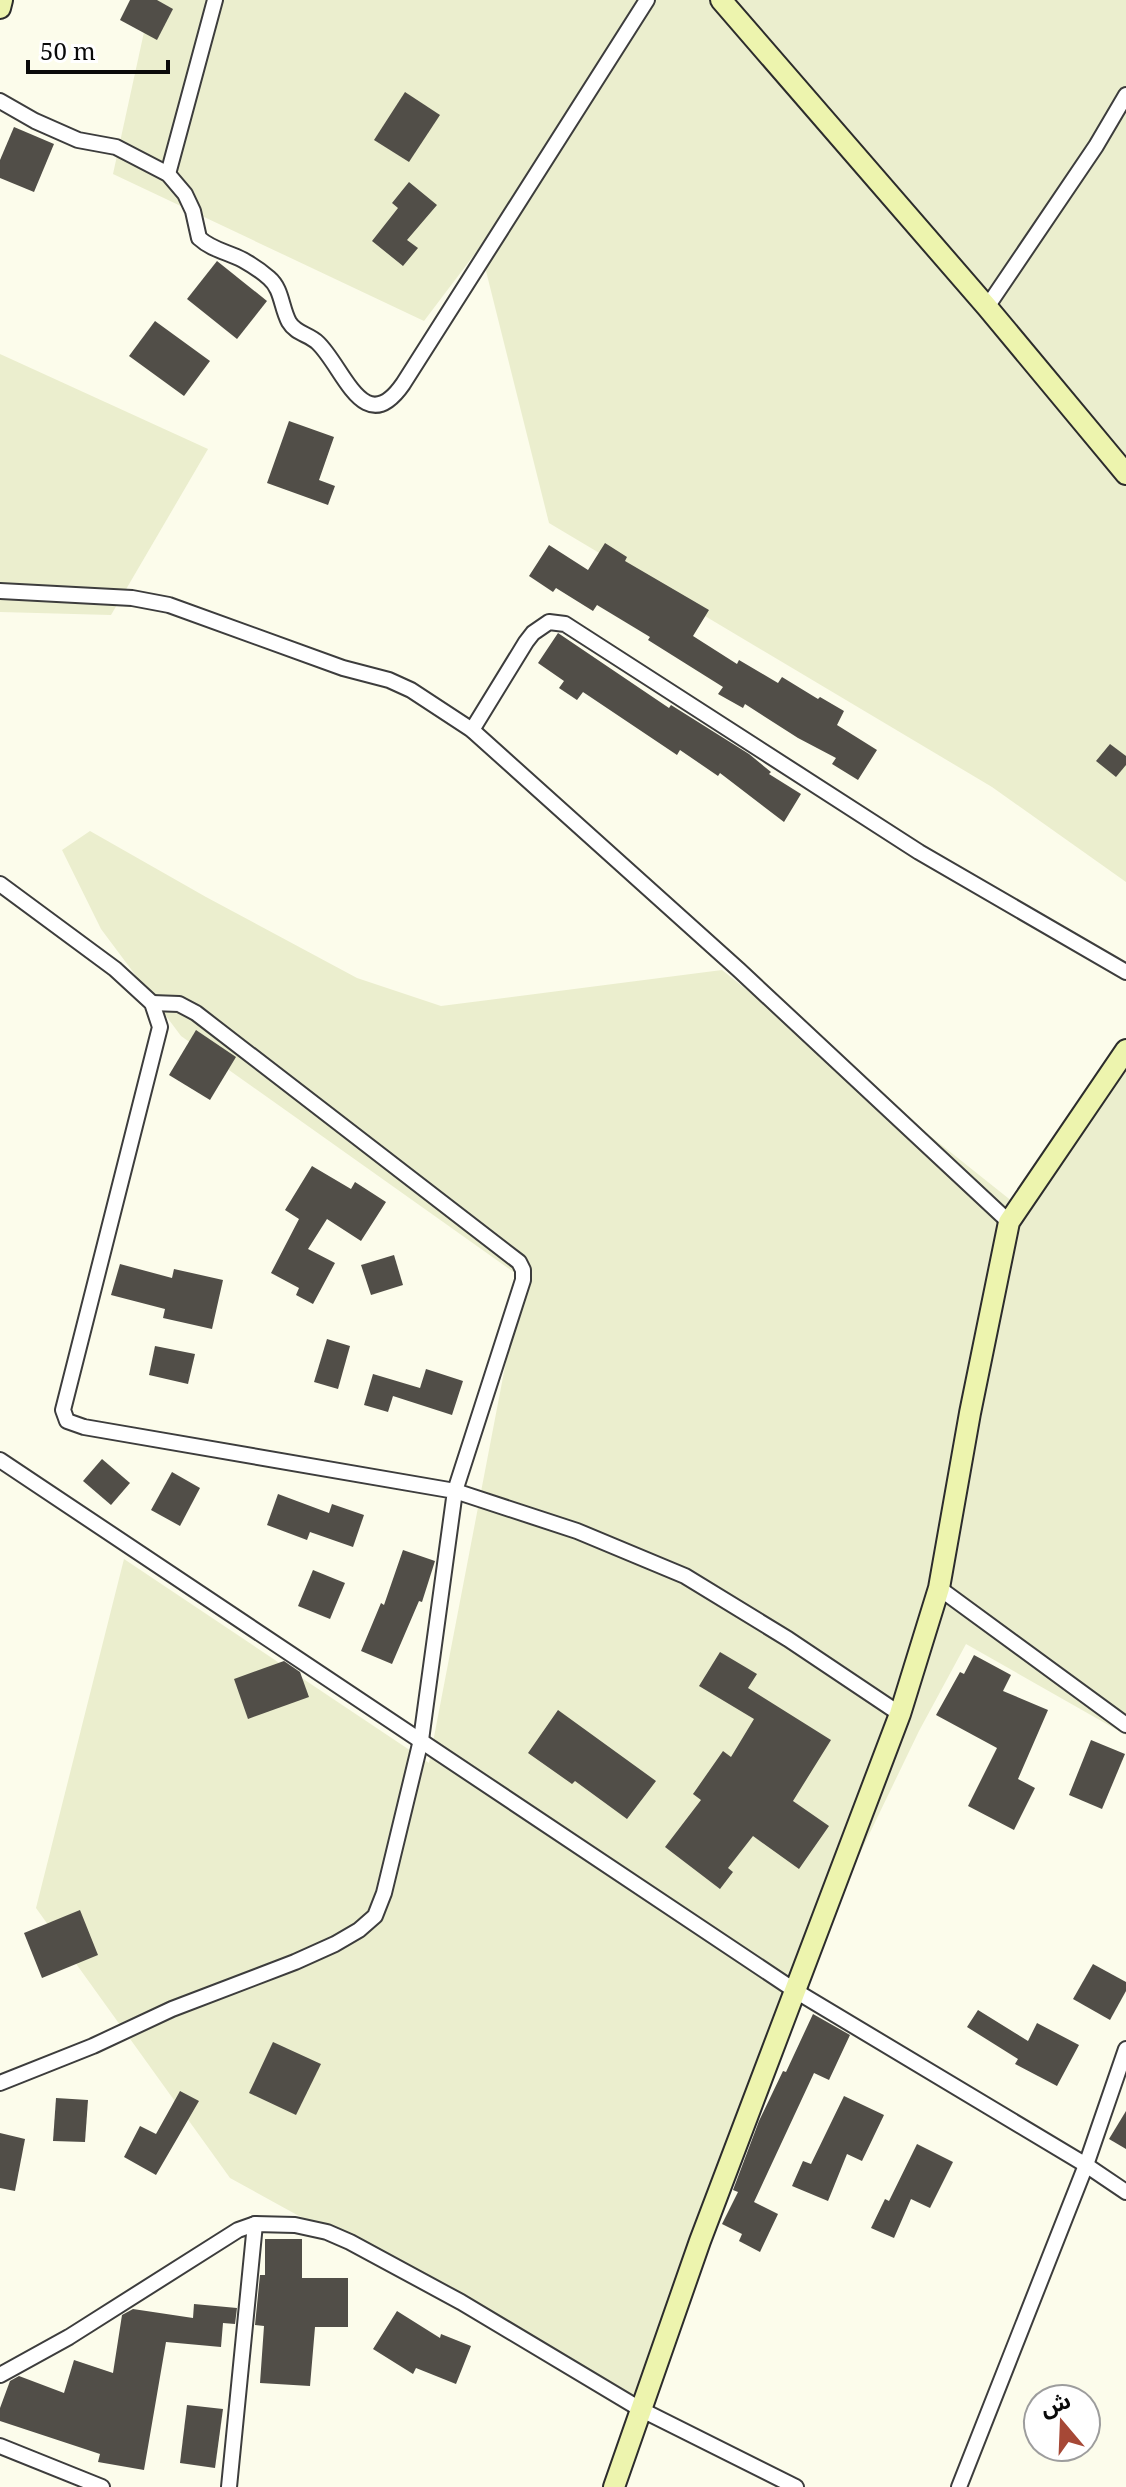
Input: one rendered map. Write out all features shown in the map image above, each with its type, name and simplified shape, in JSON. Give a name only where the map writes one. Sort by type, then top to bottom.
[{"type":"street","points":[[0,8],[2,0]]},
{"type":"street","points":[[168,174],[215,0]]},
{"type":"street","points":[[0,101],[78,140],[116,147],[168,174],[185,194],[193,211],[199,238],[215,249],[242,259],[268,277],[280,294],[283,310],[292,326],[318,343],[358,398],[370,405],[387,403],[394,398],[647,0]]},
{"type":"street","points":[[721,0],[987,307],[1126,474]]},
{"type":"street","points":[[987,307],[1096,146],[1126,95]]},
{"type":"street","points":[[0,591],[132,598],[169,605],[343,668],[406,687],[472,730],[739,970],[1009,1222]]},
{"type":"street","points":[[472,730],[533,633],[549,622],[565,624],[919,852],[1126,972]]},
{"type":"street","points":[[0,887],[115,969],[152,1003],[157,1016],[159,1032],[63,1410],[67,1421],[84,1427],[455,1491],[577,1531],[685,1576],[788,1639],[900,1714]]},
{"type":"street","points":[[0,2083],[93,2046],[172,2009],[295,1962],[335,1944],[375,1916],[384,1893],[421,1740],[455,1491],[523,1280],[519,1262],[196,1013],[179,1004],[152,1003]]},
{"type":"street","points":[[614,2487],[794,1990],[900,1714],[939,1588],[970,1413],[1009,1222],[1126,1050]]},
{"type":"street","points":[[0,1460],[794,1990],[1126,2192]]},
{"type":"street","points":[[939,1588],[1126,1725]]},
{"type":"street","points":[[959,2487],[1086,2165],[1126,2049]]},
{"type":"street","points":[[0,2375],[69,2337],[238,2230],[255,2224],[279,2223],[312,2228],[350,2242],[461,2302],[640,2409],[796,2487]]},
{"type":"street","points":[[229,2487],[255,2224]]},
{"type":"street","points":[[0,2446],[102,2487]]},
{"type":"green space","points":[[151,0],[1126,0],[1126,882],[992,787],[549,523],[480,247],[424,321],[113,174]]},
{"type":"green space","points":[[0,354],[208,449],[111,615],[0,612]]},
{"type":"green space","points":[[90,831],[357,978],[441,1006],[722,970],[1013,1202],[1126,1069],[1126,1735],[966,1644],[919,1731],[796,1986],[637,2402],[230,2178],[36,1908],[124,1559],[429,1763],[522,1278],[181,1036],[101,929],[62,850]]},
{"type":"building","points":[[130,0],[157,0],[173,9],[157,40],[120,20]]},
{"type":"building","points":[[405,92],[440,115],[409,162],[374,140]]},
{"type":"building","points":[[14,127],[54,144],[34,192],[0,178],[0,160]]},
{"type":"building","points":[[409,182],[437,205],[407,240],[418,248],[403,266],[372,241],[398,208],[392,203]]},
{"type":"building","points":[[217,261],[267,301],[237,339],[187,299]]},
{"type":"building","points":[[155,321],[210,361],[184,396],[129,356]]},
{"type":"building","points":[[289,421],[334,437],[319,480],[335,486],[328,505],[267,483]]},
{"type":"building","points":[[605,543],[627,557],[625,561],[709,610],[693,636],[737,664],[739,660],[778,683],[782,677],[844,711],[837,725],[877,750],[858,780],[832,764],[836,758],[745,704],[743,708],[718,694],[723,687],[648,640],[650,637],[597,605],[593,611],[556,588],[553,592],[529,576],[549,545],[588,570]]},
{"type":"building","points":[[558,633],[669,708],[671,705],[749,754],[771,772],[769,774],[801,794],[784,822],[720,773],[718,776],[680,750],[677,755],[583,692],[577,700],[559,688],[564,681],[538,663]]},
{"type":"building","points":[[1110,744],[1126,756],[1126,765],[1116,777],[1096,761]]},
{"type":"building","points":[[196,1030],[236,1057],[210,1100],[169,1075]]},
{"type":"building","points":[[312,1166],[351,1189],[355,1182],[386,1202],[361,1241],[327,1219],[308,1249],[335,1263],[313,1304],[296,1295],[299,1288],[271,1273],[299,1219],[285,1210]]},
{"type":"building","points":[[394,1255],[403,1285],[371,1295],[361,1265]]},
{"type":"building","points":[[120,1264],[172,1278],[174,1269],[223,1280],[212,1329],[163,1318],[165,1309],[111,1295]]},
{"type":"building","points":[[327,1339],[350,1346],[338,1389],[314,1382]]},
{"type":"building","points":[[155,1346],[195,1354],[188,1384],[149,1375]]},
{"type":"building","points":[[426,1369],[463,1381],[452,1415],[393,1396],[388,1412],[364,1405],[373,1374],[420,1388]]},
{"type":"building","points":[[102,1459],[130,1483],[111,1505],[83,1481]]},
{"type":"building","points":[[172,1472],[200,1488],[180,1526],[151,1510]]},
{"type":"building","points":[[278,1494],[329,1513],[332,1504],[364,1515],[353,1547],[310,1532],[307,1540],[267,1525]]},
{"type":"building","points":[[403,1550],[435,1561],[422,1602],[419,1601],[392,1664],[361,1651],[381,1603],[384,1605]]},
{"type":"building","points":[[313,1570],[345,1583],[330,1619],[298,1606]]},
{"type":"building","points":[[720,1652],[757,1674],[748,1688],[831,1740],[793,1801],[829,1826],[799,1869],[753,1836],[728,1868],[733,1872],[720,1889],[665,1847],[701,1800],[693,1794],[723,1751],[731,1757],[754,1719],[699,1686]]},
{"type":"building","points":[[974,1655],[1011,1675],[1003,1691],[1048,1710],[1018,1779],[1035,1788],[1014,1830],[968,1806],[997,1748],[936,1715],[960,1672],[964,1674]]},
{"type":"building","points":[[284,1661],[300,1672],[309,1697],[248,1719],[234,1679]]},
{"type":"building","points":[[558,1710],[656,1781],[627,1819],[575,1781],[572,1784],[528,1753]]},
{"type":"building","points":[[1091,1740],[1125,1754],[1102,1809],[1069,1795]]},
{"type":"building","points":[[80,1910],[98,1955],[42,1978],[24,1933]]},
{"type":"building","points":[[1093,1964],[1126,1982],[1126,1991],[1110,2020],[1073,1999]]},
{"type":"building","points":[[978,2010],[1028,2041],[1037,2023],[1079,2045],[1057,2086],[1015,2064],[1018,2059],[967,2027]]},
{"type":"building","points":[[813,2014],[850,2035],[829,2080],[814,2073],[754,2202],[778,2214],[760,2252],[739,2241],[742,2234],[722,2224],[738,2192],[733,2190],[759,2121]]},
{"type":"building","points":[[273,2042],[321,2064],[296,2115],[249,2093]]},
{"type":"building","points":[[180,2091],[199,2101],[156,2175],[124,2157],[140,2126],[156,2134]]},
{"type":"building","points":[[844,2096],[884,2115],[862,2161],[847,2154],[828,2201],[792,2186],[803,2161],[811,2164]]},
{"type":"building","points":[[56,2098],[88,2100],[85,2142],[53,2141]]},
{"type":"building","points":[[1126,2111],[1126,2149],[1109,2139]]},
{"type":"building","points":[[0,2133],[25,2139],[15,2191],[0,2188]]},
{"type":"building","points":[[917,2144],[953,2162],[930,2208],[911,2199],[894,2238],[871,2228],[885,2199],[889,2201]]},
{"type":"building","points":[[265,2239],[302,2239],[302,2278],[348,2278],[348,2327],[315,2327],[310,2386],[260,2383],[264,2326],[255,2325],[260,2275],[265,2275]]},
{"type":"building","points":[[194,2304],[237,2308],[235,2324],[223,2323],[221,2347],[166,2342],[144,2470],[98,2462],[100,2454],[0,2421],[0,2408],[10,2381],[19,2376],[64,2393],[74,2360],[113,2373],[122,2315],[133,2309],[193,2318]]},
{"type":"building","points":[[397,2311],[440,2338],[441,2334],[471,2346],[456,2384],[416,2368],[413,2374],[373,2349]]},
{"type":"building","points":[[187,2405],[223,2409],[215,2468],[180,2463]]}]
